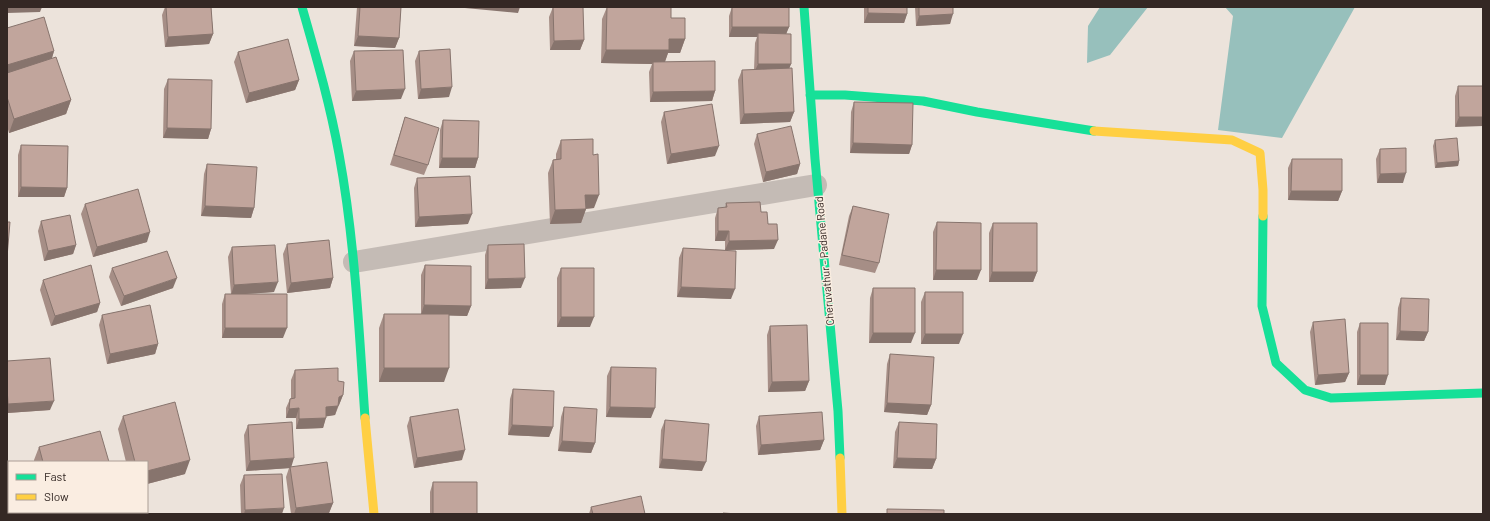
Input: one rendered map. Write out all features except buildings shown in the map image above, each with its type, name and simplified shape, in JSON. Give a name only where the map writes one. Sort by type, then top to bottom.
[{"type":"street","points":[[302,7],[327,96],[338,147],[354,262],[367,448],[374,514]]},
{"type":"street","name":"Cheruvathur - Padane Road","points":[[804,7],[816,185],[838,414],[840,498],[842,514]]},
{"type":"street","points":[[810,95],[845,95],[922,101],[977,112],[1101,132],[1232,140],[1260,153],[1262,190],[1262,306],[1276,363],[1305,390],[1331,398],[1483,393]]},
{"type":"street","points":[[354,262],[816,185]]},
{"type":"water","points":[[1100,7],[1148,7],[1110,55],[1087,63],[1088,26]]},
{"type":"water","points":[[1225,7],[1355,7],[1282,138],[1218,130],[1233,16]]},
{"type":"traffic: fast","points":[[302,7],[322,80],[339,154],[353,253],[365,418]]},
{"type":"traffic: fast","points":[[804,7],[815,159],[838,411],[840,458]]},
{"type":"traffic: fast","points":[[810,95],[845,95],[923,101],[977,112],[1094,131]]},
{"type":"traffic: fast","points":[[1263,216],[1262,306],[1276,363],[1305,390],[1331,398],[1483,393]]},
{"type":"traffic: slow","points":[[1094,131],[1232,140],[1260,153],[1263,190],[1263,216]]},
{"type":"traffic: slow","points":[[365,418],[374,514]]},
{"type":"traffic: slow","points":[[840,458],[842,514]]}]
